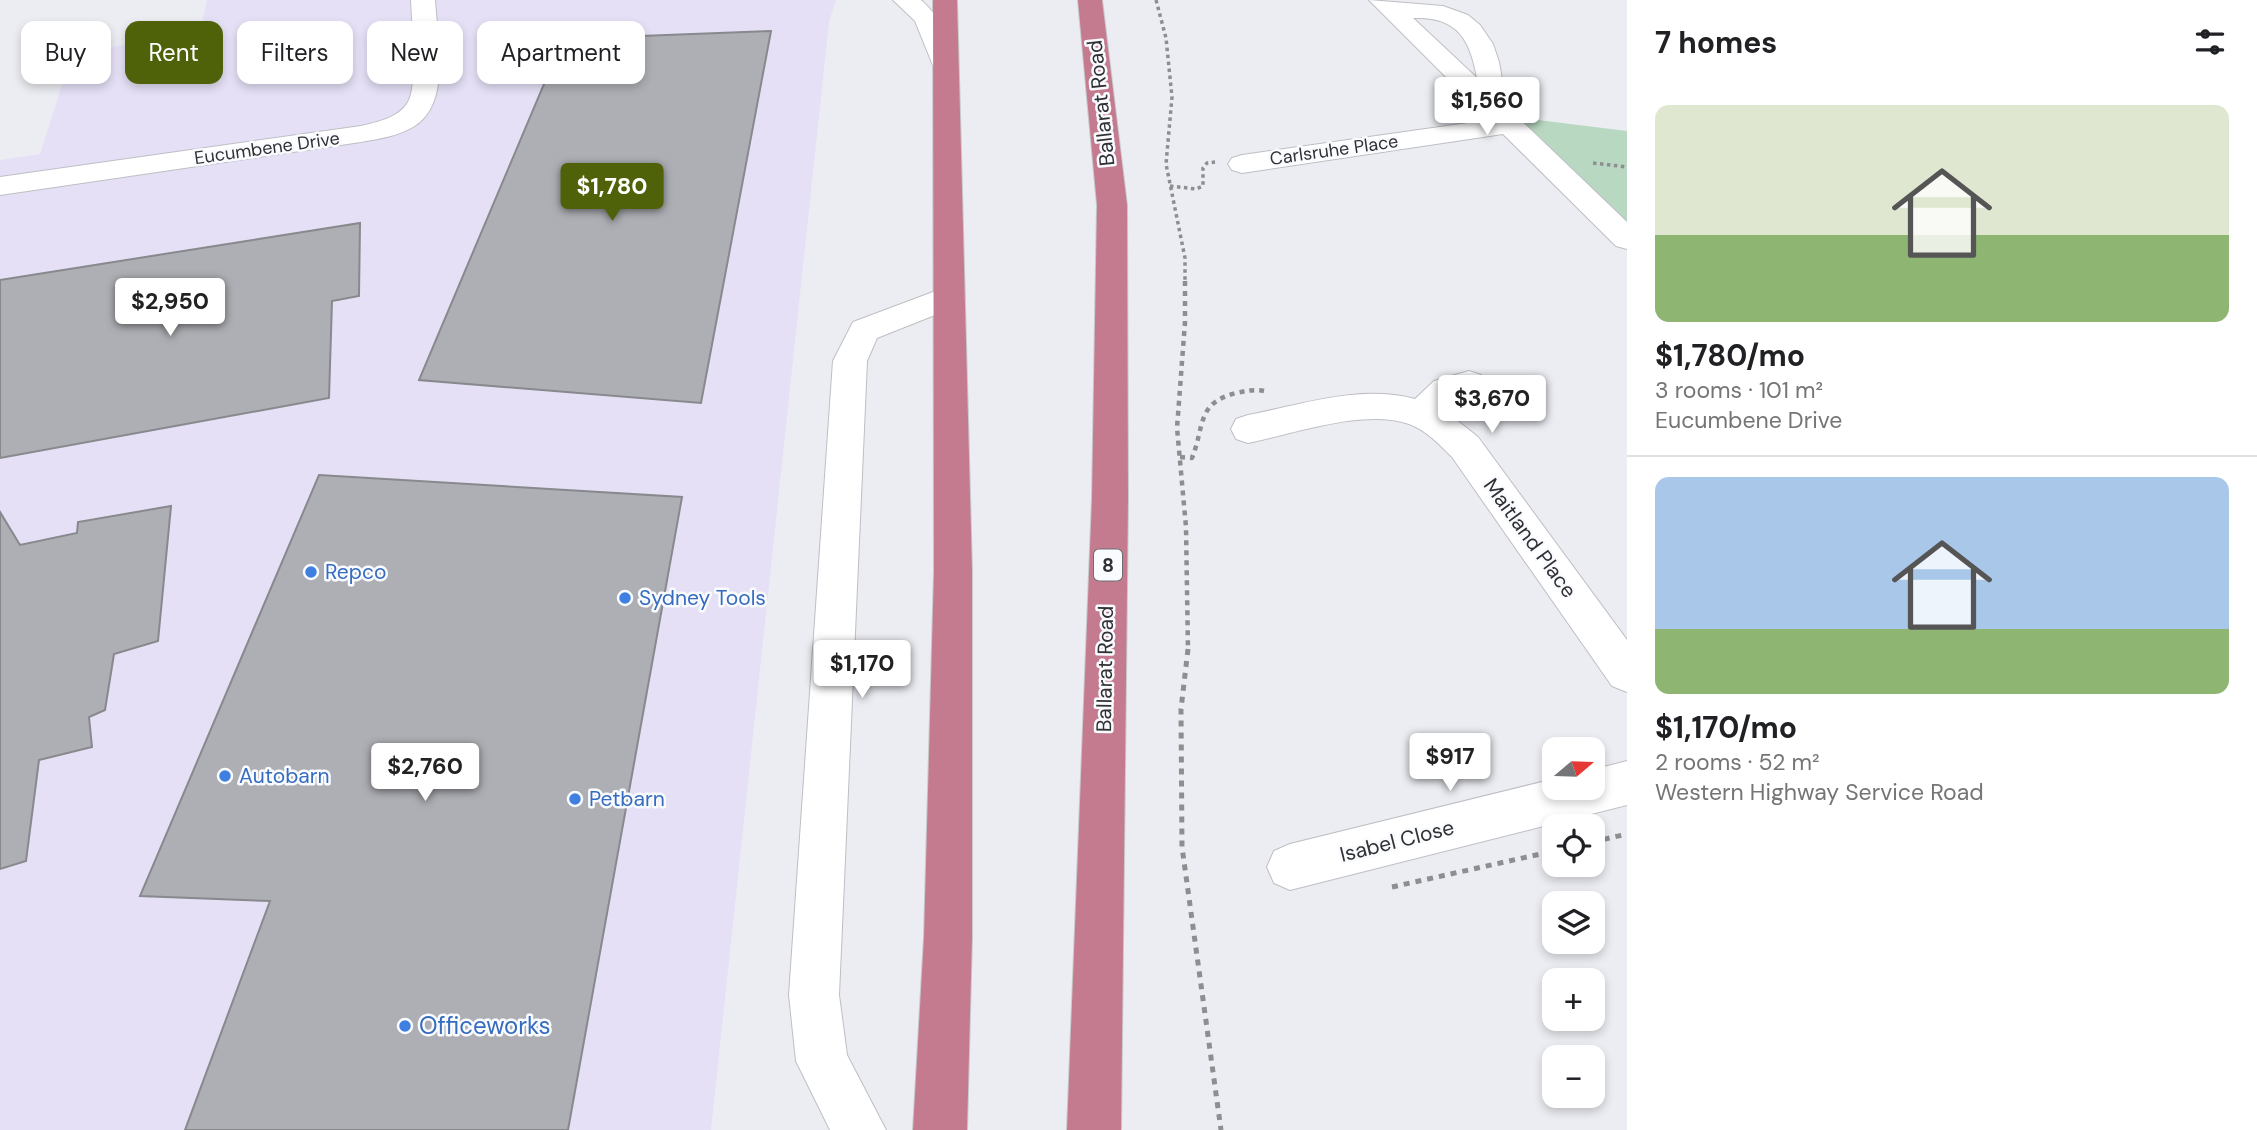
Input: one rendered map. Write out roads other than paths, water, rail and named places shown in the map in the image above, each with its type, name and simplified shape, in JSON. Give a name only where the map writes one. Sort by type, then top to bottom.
[{"type":"highway","points":[[940,1130],[948,937],[953,571],[945,0]]},
{"type":"highway","name":"Ballarat Road","points":[[1090,0],[1112,205],[1110,498],[1094,1130]]},
{"type":"street","name":"Eucumbene Drive","points":[[0,186],[361,134],[402,124],[415,114],[423,102],[426,90],[423,0]]},
{"type":"street","points":[[905,0],[922,12],[932,29],[945,68]]},
{"type":"street","points":[[1387,6],[1426,10],[1454,7],[1480,42],[1489,65],[1501,118]]},
{"type":"street","points":[[1387,6],[1627,239]]},
{"type":"street","name":"Carlsruhe Place","points":[[1242,163],[1501,118]]},
{"type":"street","points":[[859,1130],[822,1061],[814,995],[850,361],[864,330],[949,296]]},
{"type":"street","points":[[1422,415],[1435,395],[1469,384]]},
{"type":"street","name":"Maitland Place","points":[[1248,429],[1360,408],[1390,407],[1422,415],[1449,432],[1465,447],[1627,673]]},
{"type":"street","name":"Isabel Close","points":[[1290,867],[1627,783]]},
{"type":"place","name":"Repco","points":[[311,572]]},
{"type":"place","name":"Sydney Tools","points":[[625,598]]},
{"type":"place","name":"Autobarn","points":[[225,776]]},
{"type":"place","name":"Petbarn","points":[[575,799]]},
{"type":"place","name":"Officeworks","points":[[405,1026]]}]
